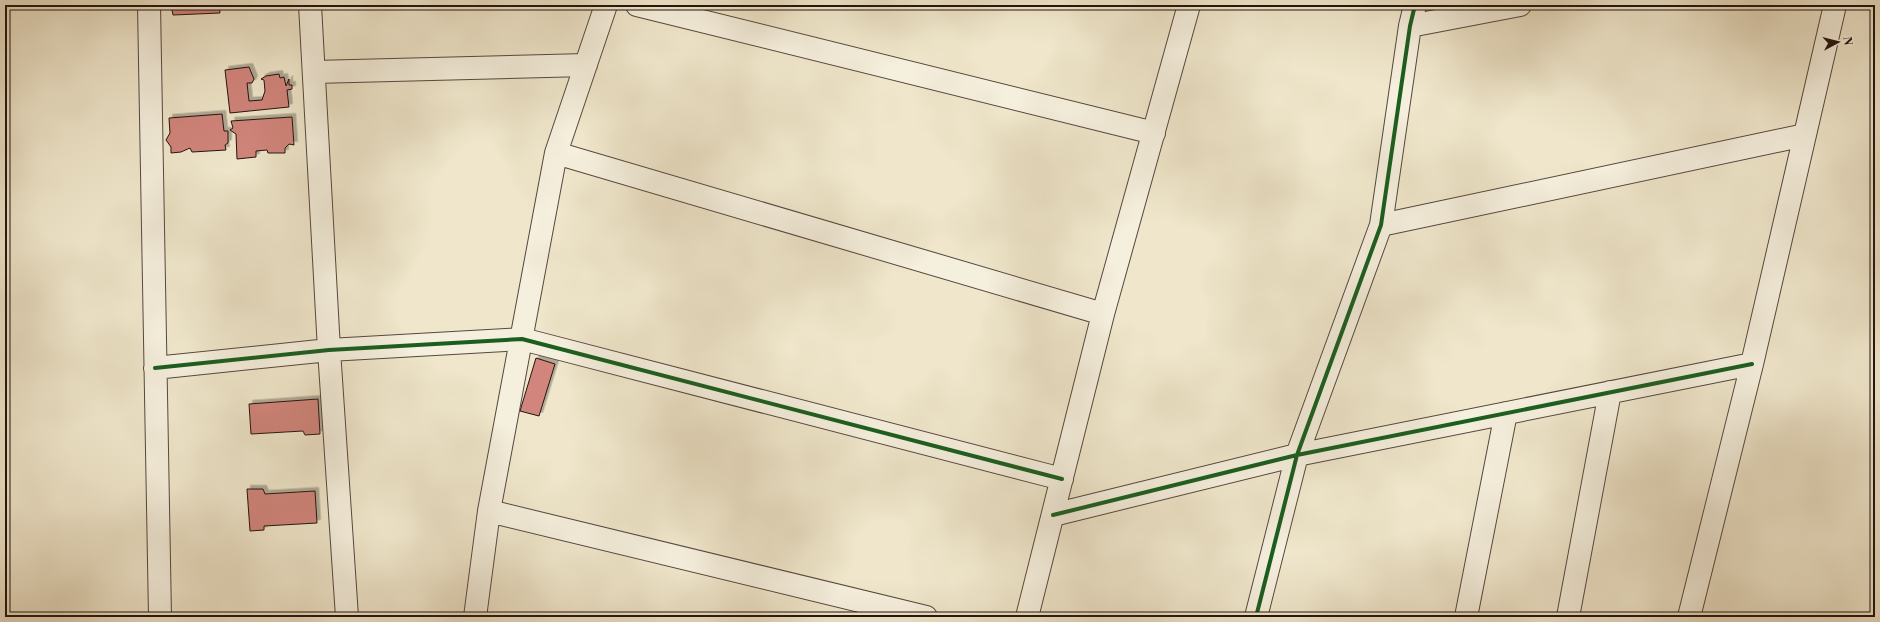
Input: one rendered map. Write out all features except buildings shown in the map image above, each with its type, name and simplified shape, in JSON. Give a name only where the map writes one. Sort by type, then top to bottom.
[{"type":"street","points":[[149,5],[154,368],[160,617]]},
{"type":"street","points":[[310,5],[328,350],[347,617]]},
{"type":"street","points":[[475,617],[489,511],[556,153],[606,5]]},
{"type":"street","points":[[637,5],[1154,133]]},
{"type":"street","points":[[1027,617],[1103,314],[1189,5]]},
{"type":"street","points":[[1256,617],[1297,455],[1380,225],[1410,26],[1415,5]]},
{"type":"street","points":[[1410,26],[1520,5]]},
{"type":"street","points":[[1690,617],[1752,364],[1835,5]]},
{"type":"street","points":[[314,72],[586,65]]},
{"type":"street","points":[[1380,225],[1805,135]]},
{"type":"street","points":[[556,153],[1103,314]]},
{"type":"street","points":[[154,368],[328,350],[522,339],[1062,479]]},
{"type":"street","points":[[1053,515],[1297,455],[1752,364]]},
{"type":"street","points":[[1568,617],[1610,392]]},
{"type":"street","points":[[1466,617],[1506,413]]},
{"type":"street","points":[[489,511],[926,617]]},
{"type":"cycle path","points":[[1256,617],[1297,455],[1381,225],[1410,26],[1415,5]]},
{"type":"cycle path","points":[[155,368],[329,350],[522,339],[1062,479]]},
{"type":"cycle path","points":[[1053,515],[1297,455],[1752,364]]}]
